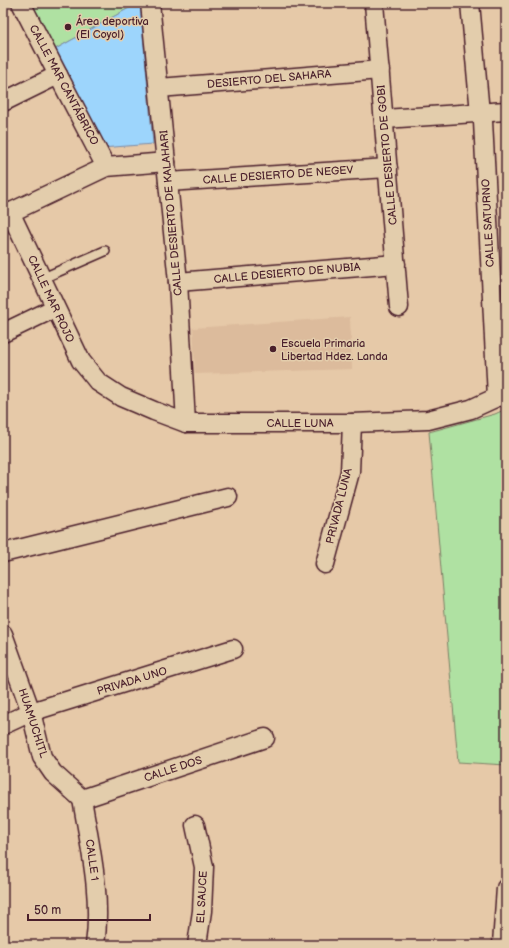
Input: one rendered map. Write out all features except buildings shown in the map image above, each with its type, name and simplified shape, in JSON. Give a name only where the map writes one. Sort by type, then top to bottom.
[{"type":"street","name":"CALLE MAR CANTÁBRICO","points":[[21,3],[106,167]]},
{"type":"street","name":"CALLE DESIERTO DE KALAHARI","points":[[150,3],[178,282],[186,423]]},
{"type":"street","name":"CALLE DESIERTO DE GOBI","points":[[374,3],[399,307]]},
{"type":"street","name":"CALLE SATURNO","points":[[470,3],[481,117],[502,395]]},
{"type":"street","name":"DESIERTO DEL SAHARA","points":[[159,88],[380,70]]},
{"type":"street","points":[[3,102],[58,75]]},
{"type":"street","points":[[384,119],[481,117],[506,111]]},
{"type":"street","points":[[7,214],[106,167],[166,162]]},
{"type":"street","name":"CALLE DESIERTO DE NEGEV","points":[[168,182],[388,168]]},
{"type":"street","name":"CALLE MAR ROJO","points":[[7,214],[41,279],[80,361],[98,382]]},
{"type":"street","name":"CALLE DESIERTO DE NUBIA","points":[[178,282],[396,264]]},
{"type":"street","points":[[3,333],[55,308]]},
{"type":"street","name":"CALLE LUNA","points":[[98,382],[121,397],[186,423],[352,423],[428,420],[471,409],[502,395]]},
{"type":"street","name":"PRIVADA LUNA","points":[[325,564],[350,472],[352,423]]},
{"type":"street","points":[[3,553],[228,497]]},
{"type":"street","name":"HUAMUCHITL","points":[[3,634],[31,712],[42,757],[53,773],[82,799]]},
{"type":"street","name":"PRIVADA UNO","points":[[3,725],[31,712],[233,649]]},
{"type":"street","name":"CALLE DOS","points":[[82,799],[265,738]]},
{"type":"street","name":"CALLE 1","points":[[82,799],[97,898],[97,935],[95,945]]},
{"type":"street","name":"EL SAUCE","points":[[195,825],[204,867],[202,911],[198,945]]},
{"type":"street","points":[[502,944],[506,888]]},
{"type":"lane","points":[[41,279],[105,251]]},
{"type":"shaded area","name":"Escuela Primaria Libertad Hdez. Landa","points":[[350,317],[352,369],[195,374],[193,328]]},
{"type":"green space","name":"Área deportiva (El Coyol)","points":[[30,3],[138,3],[52,51]]},
{"type":"green space","points":[[506,409],[506,765],[458,762],[429,432],[495,414]]},
{"type":"water","points":[[140,3],[153,144],[101,148],[52,51]]},
{"type":"place","name":"Área deportiva (El Coyol)","points":[[68,27]]},
{"type":"place","name":"Escuela Primaria Libertad Hdez. Landa","points":[[273,349]]}]
